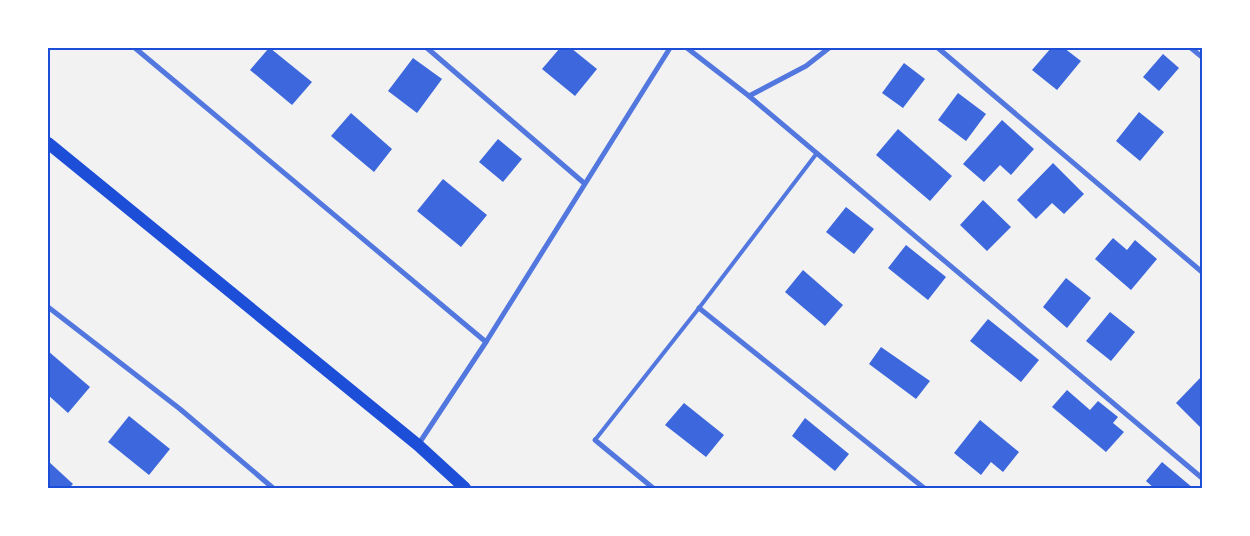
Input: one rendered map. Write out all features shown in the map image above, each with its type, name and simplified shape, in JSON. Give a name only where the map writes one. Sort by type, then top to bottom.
[{"type":"main road","points":[[48,143],[418,445],[465,488]]},
{"type":"street","points":[[135,48],[486,342]]},
{"type":"street","points":[[427,48],[584,183]]},
{"type":"street","points":[[418,445],[486,342],[670,48]]},
{"type":"street","points":[[687,48],[749,96],[1202,478]]},
{"type":"street","points":[[749,96],[806,66],[828,48]]},
{"type":"street","points":[[938,48],[1202,272]]},
{"type":"street","points":[[1191,48],[1202,57]]},
{"type":"street","points":[[48,307],[180,409],[273,488]]},
{"type":"street","points":[[699,308],[924,488]]},
{"type":"street","points":[[595,440],[653,488]]},
{"type":"lane","points":[[595,440],[817,154]]},
{"type":"building","points":[[269,48],[312,82],[292,105],[250,70]]},
{"type":"building","points":[[560,48],[571,48],[597,69],[575,96],[542,69]]},
{"type":"building","points":[[1051,48],[1064,48],[1081,61],[1057,90],[1032,70]]},
{"type":"building","points":[[1163,54],[1179,68],[1159,91],[1143,77]]},
{"type":"building","points":[[413,58],[442,79],[417,113],[388,91]]},
{"type":"building","points":[[904,63],[925,79],[903,108],[882,93]]},
{"type":"building","points":[[958,93],[986,114],[966,141],[938,120]]},
{"type":"building","points":[[1139,112],[1164,132],[1140,161],[1116,141]]},
{"type":"building","points":[[351,113],[392,149],[374,172],[331,136]]},
{"type":"building","points":[[1002,120],[1034,149],[1011,175],[1000,165],[984,182],[963,164]]},
{"type":"building","points":[[898,129],[952,176],[930,201],[876,155]]},
{"type":"building","points":[[498,139],[522,159],[503,182],[479,162]]},
{"type":"building","points":[[1053,163],[1084,194],[1064,214],[1052,203],[1036,219],[1017,200]]},
{"type":"building","points":[[443,179],[487,215],[461,247],[417,211]]},
{"type":"building","points":[[983,200],[1011,227],[987,251],[960,225]]},
{"type":"building","points":[[846,207],[874,229],[854,254],[826,232]]},
{"type":"building","points":[[1113,238],[1127,250],[1135,240],[1157,259],[1131,290],[1095,259]]},
{"type":"building","points":[[906,245],[946,277],[928,300],[888,268]]},
{"type":"building","points":[[803,270],[843,305],[825,326],[785,292]]},
{"type":"building","points":[[1066,278],[1091,298],[1067,328],[1043,307]]},
{"type":"building","points":[[1110,312],[1135,332],[1111,361],[1086,341]]},
{"type":"building","points":[[988,319],[1039,360],[1021,382],[970,341]]},
{"type":"building","points":[[881,347],[930,381],[916,399],[869,364]]},
{"type":"building","points":[[48,351],[90,387],[68,413],[48,395]]},
{"type":"building","points":[[1202,376],[1202,429],[1176,403]]},
{"type":"building","points":[[1067,390],[1090,410],[1098,401],[1118,417],[1113,423],[1124,432],[1106,452],[1052,407]]},
{"type":"building","points":[[684,403],[724,435],[706,457],[665,425]]},
{"type":"building","points":[[129,416],[170,449],[149,475],[108,442]]},
{"type":"building","points":[[805,418],[849,454],[835,471],[792,436]]},
{"type":"building","points":[[980,420],[1019,452],[1003,472],[991,462],[981,475],[954,453]]},
{"type":"building","points":[[48,461],[73,484],[69,488],[48,488]]},
{"type":"building","points":[[1162,462],[1193,488],[1154,488],[1146,481]]}]
